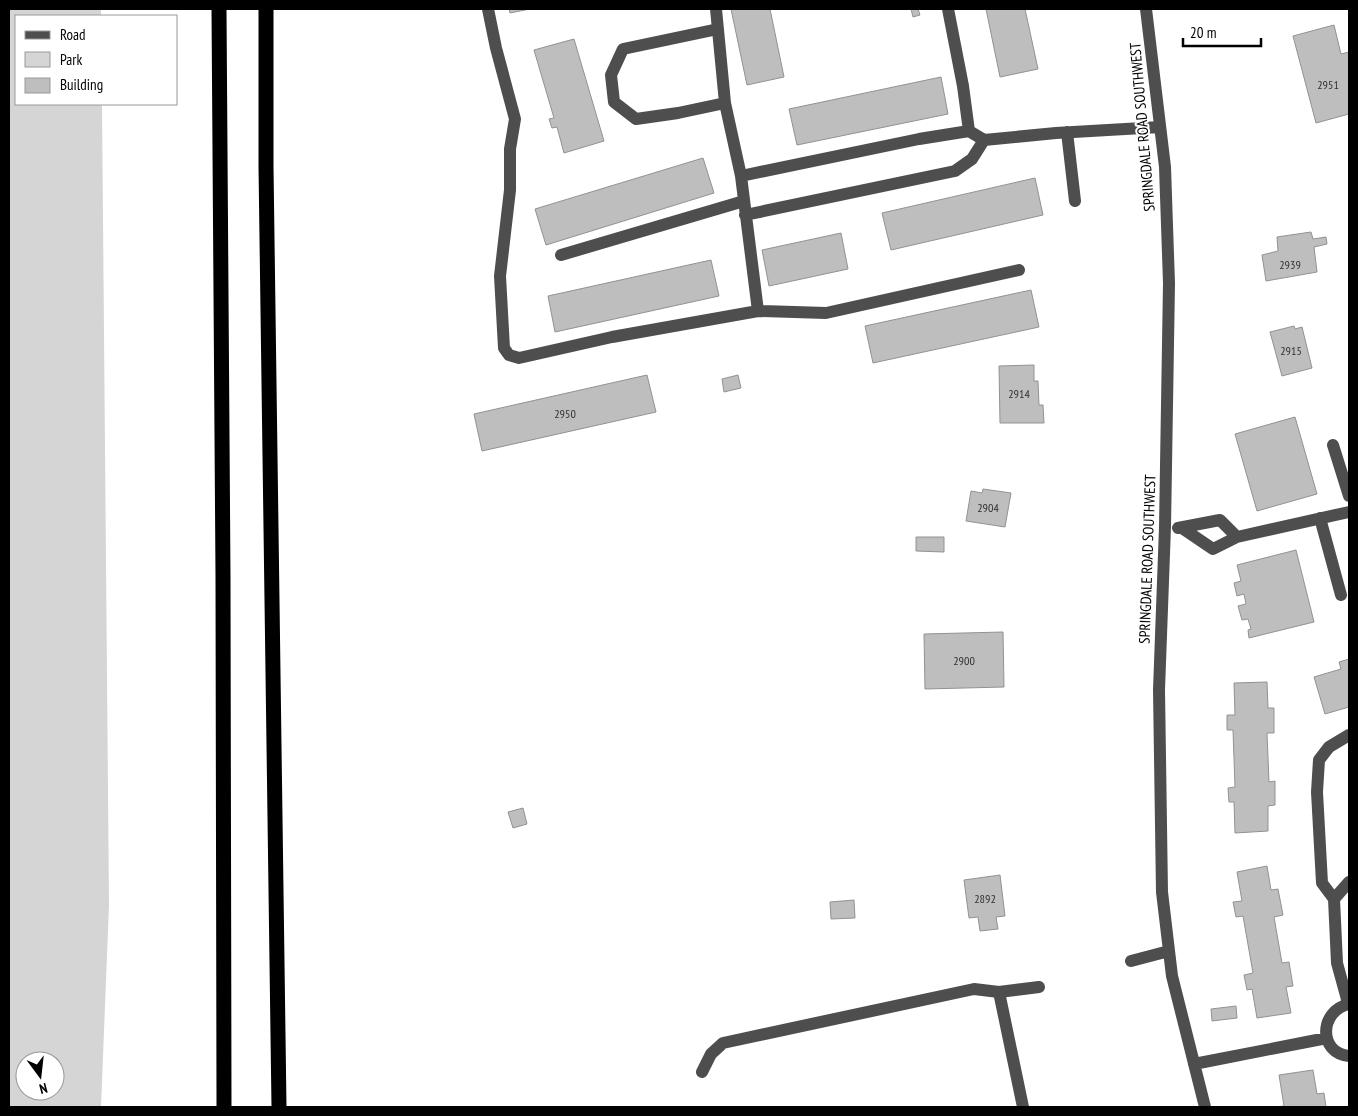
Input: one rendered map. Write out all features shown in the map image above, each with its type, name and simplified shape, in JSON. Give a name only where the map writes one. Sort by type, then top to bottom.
[{"type":"highway","points":[[219,9],[224,577],[224,1107]]},
{"type":"highway","points":[[266,9],[266,166],[280,1107]]},
{"type":"street","points":[[488,9],[496,48],[516,119],[510,149],[510,190],[500,276],[504,348],[509,355],[518,358],[612,337],[758,311],[826,313],[1019,270]]},
{"type":"street","points":[[716,9],[726,103],[741,176],[758,311]]},
{"type":"street","points":[[948,9],[963,86],[969,131]]},
{"type":"street","name":"SPRINGDALE ROAD SOUTHWEST","points":[[1146,9],[1165,167],[1169,283],[1165,528],[1159,690],[1162,892],[1172,976],[1205,1107]]},
{"type":"street","points":[[718,29],[623,49],[610,76],[614,102],[636,119],[726,103]]},
{"type":"street","points":[[741,176],[919,139],[969,131],[984,140],[1067,132],[1160,127]]},
{"type":"street","points":[[1067,132],[1075,201]]},
{"type":"street","points":[[745,214],[954,171],[972,159],[984,140]]},
{"type":"street","points":[[561,255],[744,201]]},
{"type":"street","points":[[1333,445],[1349,496]]},
{"type":"street","points":[[1182,528],[1213,549],[1238,537],[1349,512]]},
{"type":"street","points":[[1320,518],[1341,595]]},
{"type":"street","points":[[1165,528],[1182,528],[1220,520],[1238,537]]},
{"type":"street","points":[[1349,735],[1329,747],[1319,760],[1317,792],[1322,883],[1334,899],[1336,963],[1349,1004],[1339,1007],[1332,1012],[1327,1020],[1327,1038],[1337,1052],[1349,1056]]},
{"type":"street","points":[[1334,899],[1349,882]]},
{"type":"street","points":[[1131,962],[1169,951]]},
{"type":"street","points":[[702,1072],[711,1054],[723,1043],[974,989],[999,992],[1039,986]]},
{"type":"street","points":[[999,992],[1023,1107]]},
{"type":"street","points":[[1194,1064],[1327,1038]]},
{"type":"green space","points":[[9,9],[101,9],[101,15],[15,15],[15,105],[102,105],[109,905],[101,1107],[9,1107]]},
{"type":"building","points":[[509,9],[530,9],[510,13]]},
{"type":"building","points":[[731,9],[770,9],[784,77],[747,85]]},
{"type":"building","points":[[911,9],[918,9],[920,15],[913,17]]},
{"type":"building","points":[[986,9],[1025,9],[1038,69],[1000,77]]},
{"type":"building","points":[[1334,25],[1341,54],[1349,52],[1349,114],[1316,123],[1293,36]]},
{"type":"building","points":[[574,39],[604,141],[564,153],[557,127],[552,128],[549,119],[554,118],[534,50]]},
{"type":"building","points":[[941,77],[948,114],[797,145],[789,109]]},
{"type":"building","points":[[703,158],[714,193],[546,245],[535,209]]},
{"type":"building","points":[[1035,178],[1043,215],[891,250],[882,213]]},
{"type":"building","points":[[1311,232],[1313,239],[1326,237],[1327,244],[1314,247],[1317,272],[1266,281],[1262,255],[1278,251],[1277,237]]},
{"type":"building","points":[[841,233],[848,269],[769,286],[762,250]]},
{"type":"building","points":[[711,260],[719,296],[555,332],[548,296]]},
{"type":"building","points":[[1031,290],[1039,327],[873,363],[865,326]]},
{"type":"building","points":[[1294,326],[1295,329],[1302,327],[1312,368],[1282,376],[1270,332]]},
{"type":"building","points":[[1034,365],[1034,381],[1038,381],[1039,405],[1043,405],[1044,423],[1000,423],[999,366]]},
{"type":"building","points":[[647,375],[656,412],[482,451],[474,414]]},
{"type":"building","points":[[738,375],[741,388],[724,392],[722,379]]},
{"type":"building","points":[[1295,417],[1317,494],[1257,511],[1235,434]]},
{"type":"building","points":[[983,489],[1011,493],[1005,527],[966,521],[971,491],[982,493]]},
{"type":"building","points":[[916,537],[944,537],[944,552],[916,551]]},
{"type":"building","points":[[1296,550],[1314,622],[1249,638],[1248,630],[1251,629],[1248,619],[1242,620],[1238,606],[1246,604],[1244,594],[1237,596],[1234,583],[1241,581],[1237,565]]},
{"type":"building","points":[[1003,632],[1004,687],[925,689],[924,634]]},
{"type":"building","points":[[1349,659],[1349,707],[1325,714],[1314,677],[1341,669],[1339,662]]},
{"type":"building","points":[[1267,682],[1268,708],[1274,708],[1274,733],[1267,733],[1269,782],[1275,781],[1275,805],[1268,806],[1268,831],[1235,833],[1234,802],[1229,802],[1228,788],[1235,787],[1233,730],[1227,730],[1227,715],[1235,715],[1234,683]]},
{"type":"building","points":[[523,808],[527,824],[513,828],[508,812]]},
{"type":"building","points":[[1267,866],[1271,890],[1278,889],[1283,915],[1274,917],[1282,963],[1289,962],[1293,986],[1286,987],[1291,1013],[1257,1018],[1252,989],[1247,990],[1244,975],[1253,973],[1243,916],[1236,917],[1233,902],[1242,901],[1237,872]]},
{"type":"building","points":[[1000,875],[1005,916],[996,917],[998,929],[980,931],[978,917],[969,918],[964,880]]},
{"type":"building","points":[[854,900],[855,918],[831,919],[830,902]]},
{"type":"building","points":[[1236,1006],[1237,1018],[1212,1021],[1211,1009]]},
{"type":"building","points":[[1313,1070],[1317,1094],[1324,1093],[1326,1107],[1277,1107],[1284,1106],[1279,1075]]}]
